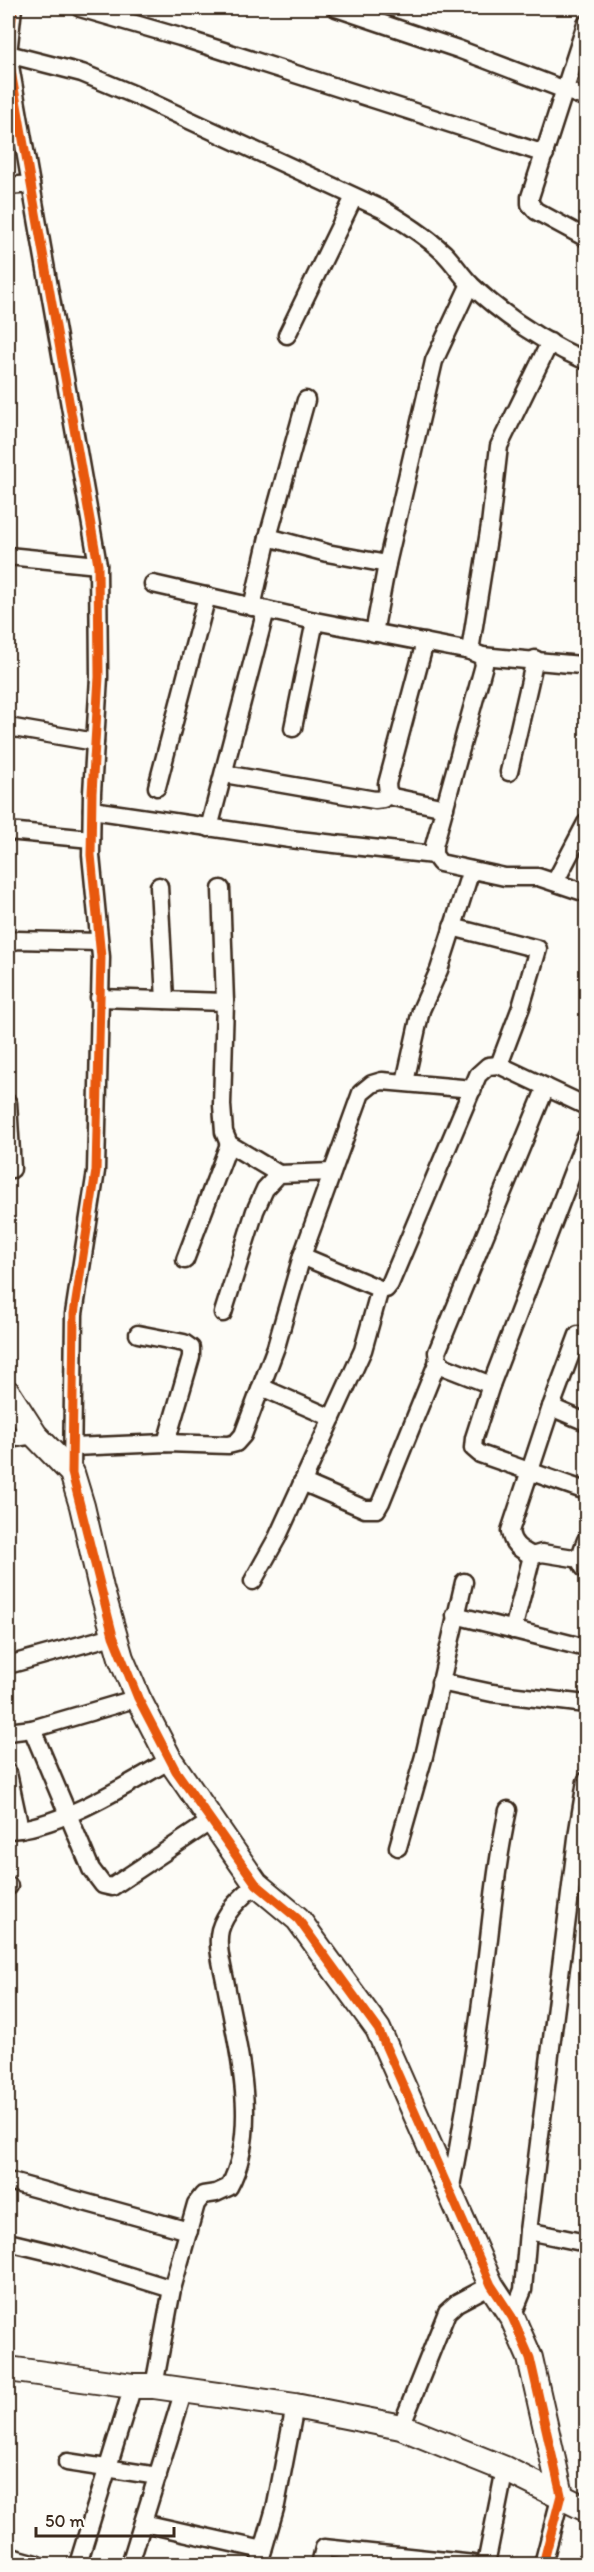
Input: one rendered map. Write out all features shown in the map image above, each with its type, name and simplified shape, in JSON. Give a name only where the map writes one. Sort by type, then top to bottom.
[{"type":"street","points":[[13,8],[8,54],[98,565],[99,677],[92,810],[99,942],[96,1171],[74,1314],[72,1473],[113,1636],[138,1698],[170,1760],[256,1884],[298,1919],[378,2029],[491,2285],[512,2317],[530,2358],[561,2495],[543,2565]]},
{"type":"street","points":[[80,8],[180,37],[545,154]]},
{"type":"street","points":[[336,8],[565,88],[586,98]]},
{"type":"street","points":[[585,34],[565,88],[530,197],[530,204],[536,211],[586,238]]},
{"type":"street","points":[[8,54],[92,78],[179,114],[384,210],[412,228],[444,254],[470,284],[500,309],[550,342],[586,361]]},
{"type":"street","points":[[8,186],[31,184]]},
{"type":"street","points":[[287,334],[354,197]]},
{"type":"street","points":[[374,633],[387,564],[434,361],[470,284]]},
{"type":"street","points":[[434,855],[484,665],[476,654],[499,446],[550,342]]},
{"type":"street","points":[[209,828],[224,774],[259,608],[268,537],[306,399]]},
{"type":"street","points":[[268,537],[327,553],[387,564]]},
{"type":"street","points":[[8,556],[98,565]]},
{"type":"street","points":[[153,584],[315,621],[476,654],[581,665],[586,663]]},
{"type":"street","points":[[157,787],[207,596]]},
{"type":"street","points":[[293,728],[315,621]]},
{"type":"street","points":[[224,774],[375,800],[383,798],[387,792],[387,784],[425,642]]},
{"type":"street","points":[[509,772],[535,659]]},
{"type":"street","points":[[8,727],[95,742]]},
{"type":"street","points":[[387,792],[393,797],[445,808]]},
{"type":"street","points":[[92,810],[209,828],[434,855],[440,863],[505,877],[538,877],[586,893]]},
{"type":"street","points":[[555,882],[586,823]]},
{"type":"street","points":[[8,831],[92,839]]},
{"type":"street","points":[[405,1082],[421,1010],[439,970],[471,870]]},
{"type":"street","points":[[159,886],[165,1000]]},
{"type":"street","points":[[221,889],[225,1002],[222,1105],[224,1132],[229,1144],[279,1174],[333,1172]]},
{"type":"street","points":[[453,927],[538,949],[521,1007],[499,1065]]},
{"type":"street","points":[[8,943],[16,940],[99,942]]},
{"type":"street","points":[[99,998],[225,1002]]},
{"type":"street","points":[[302,1256],[380,1289],[390,1284],[478,1075],[488,1066],[499,1065],[586,1106]]},
{"type":"street","points":[[73,1447],[166,1443],[228,1445],[236,1443],[243,1435],[276,1347],[302,1256],[362,1093],[372,1084],[382,1081],[473,1089]]},
{"type":"street","points":[[302,1482],[365,1509],[377,1509],[438,1361],[437,1352],[546,1087]]},
{"type":"street","points":[[8,1103],[12,1169]]},
{"type":"street","points":[[586,1137],[491,1385],[473,1448],[480,1454],[586,1491]]},
{"type":"street","points":[[185,1260],[229,1144]]},
{"type":"street","points":[[223,1313],[255,1211],[265,1189],[279,1174]]},
{"type":"street","points":[[253,1581],[277,1538],[363,1350],[380,1289]]},
{"type":"street","points":[[138,1334],[184,1343],[191,1348],[191,1357],[166,1443]]},
{"type":"street","points":[[578,1335],[551,1407],[510,1531],[512,1541],[517,1547],[532,1556],[542,1553],[583,1565],[586,1540]]},
{"type":"street","points":[[438,1361],[445,1367],[491,1385]]},
{"type":"street","points":[[261,1388],[332,1418]]},
{"type":"street","points":[[8,1393],[35,1435],[72,1473]]},
{"type":"street","points":[[551,1407],[586,1422]]},
{"type":"street","points":[[8,1439],[35,1435]]},
{"type":"street","points":[[513,1630],[532,1556]]},
{"type":"street","points":[[398,1847],[424,1756],[464,1582]]},
{"type":"street","points":[[455,1615],[586,1648]]},
{"type":"street","points":[[8,1665],[113,1636]]},
{"type":"street","points":[[440,1682],[492,1692],[586,1704]]},
{"type":"street","points":[[8,1732],[32,1730],[138,1698]]},
{"type":"street","points":[[32,1730],[91,1869],[103,1885],[112,1887],[211,1821]]},
{"type":"street","points":[[8,1773],[14,1830],[67,1814],[104,1797],[170,1760]]},
{"type":"street","points":[[512,2317],[523,2290],[528,2231],[586,1781]]},
{"type":"street","points":[[450,2196],[465,2111],[501,1842],[508,1810]]},
{"type":"street","points":[[78,2565],[108,2468],[144,2386],[200,2197],[229,2187],[238,2165],[243,2141],[244,2088],[222,1965],[219,1934],[228,1913],[256,1884]]},
{"type":"street","points":[[8,2181],[189,2231]]},
{"type":"street","points":[[528,2231],[586,2243]]},
{"type":"street","points":[[8,2242],[58,2254],[172,2289]]},
{"type":"street","points":[[401,2427],[447,2312],[457,2303],[491,2285]]},
{"type":"street","points":[[8,2369],[295,2406],[401,2427],[505,2469],[586,2509]]},
{"type":"street","points":[[130,2565],[184,2390]]},
{"type":"street","points":[[143,2523],[261,2557],[276,2505],[295,2406]]},
{"type":"street","points":[[67,2462],[158,2476]]},
{"type":"street","points":[[486,2565],[505,2469]]},
{"type":"street","points":[[320,2565],[324,2548],[474,2565]]},
{"type":"street","points":[[8,2556],[37,2565]]},
{"type":"cycle path","points":[[13,8],[8,54],[98,565],[99,677],[91,855],[101,957],[96,1171],[74,1314],[72,1473],[113,1636],[138,1698],[176,1771],[256,1884],[298,1919],[378,2029],[491,2285],[512,2317],[530,2358],[561,2495],[543,2564]]}]
